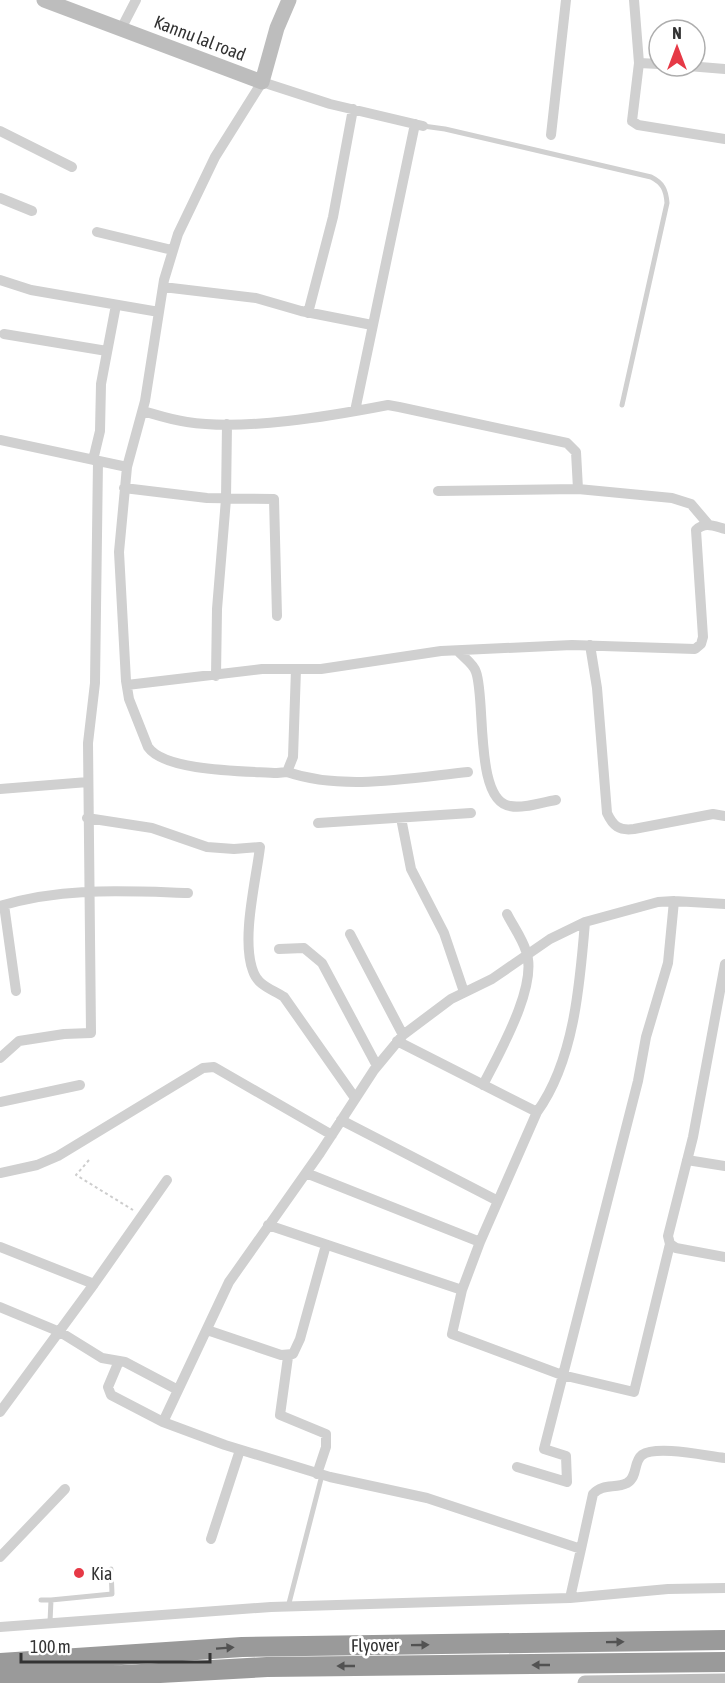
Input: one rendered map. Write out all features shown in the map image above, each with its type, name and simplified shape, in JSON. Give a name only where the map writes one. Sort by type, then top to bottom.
[{"type":"highway","name":"Flyover","points":[[0,1663],[242,1647],[725,1640]]},
{"type":"highway","name":"Flyover","points":[[0,1682],[127,1679],[157,1672],[267,1667],[725,1662]]},
{"type":"street","name":"Kannu lal road","points":[[44,0],[262,82],[277,28],[289,0]]},
{"type":"street","points":[[121,29],[136,0]]},
{"type":"street","points":[[551,135],[566,0]]},
{"type":"street","points":[[634,0],[639,63],[632,121],[638,126],[725,140]]},
{"type":"street","points":[[639,63],[647,63]]},
{"type":"street","points":[[707,68],[725,69]]},
{"type":"street","points":[[355,411],[372,325],[419,125],[353,109],[262,82],[215,157],[186,214],[172,250],[163,287],[143,411],[127,467],[124,488],[119,552],[129,699],[153,753],[182,763],[209,768],[287,772],[318,780],[398,779],[468,772]]},
{"type":"street","points":[[308,313],[333,217],[353,109]]},
{"type":"street","points":[[0,131],[72,167]]},
{"type":"street","points":[[0,198],[32,211]]},
{"type":"street","points":[[97,232],[172,250]]},
{"type":"street","points":[[0,280],[19,287],[159,312]]},
{"type":"street","points":[[163,287],[256,298],[308,313],[372,325]]},
{"type":"street","points":[[0,1058],[19,1041],[64,1034],[92,1033],[87,818],[89,727],[95,672],[95,460],[100,431],[101,384],[116,304]]},
{"type":"street","points":[[4,334],[107,351]]},
{"type":"street","points":[[143,411],[187,422],[227,424],[355,411],[388,405],[567,443],[576,452],[578,489]]},
{"type":"street","points":[[216,676],[217,609],[226,499],[227,424]]},
{"type":"street","points":[[0,440],[127,467]]},
{"type":"street","points":[[124,488],[226,499],[274,499],[277,616]]},
{"type":"street","points":[[438,491],[578,489],[683,500],[692,504],[708,524]]},
{"type":"street","points":[[128,685],[262,669],[321,669],[421,653],[590,645],[695,649],[701,644],[703,622],[695,542],[696,530],[708,524],[725,529]]},
{"type":"street","points":[[590,645],[597,688],[607,813],[616,827],[623,830],[634,829],[713,814],[725,816]]},
{"type":"street","points":[[458,651],[476,670],[483,738],[493,794],[499,802],[509,806],[556,800]]},
{"type":"street","points":[[287,772],[293,757],[296,669]]},
{"type":"street","points":[[0,789],[88,782]]},
{"type":"street","points":[[318,824],[471,813]]},
{"type":"street","points":[[87,818],[164,831],[207,847],[234,849],[260,847],[248,943],[253,971],[268,989],[284,997],[355,1098]]},
{"type":"street","points":[[401,818],[411,869],[444,933],[464,992]]},
{"type":"street","points":[[16,992],[2,906],[88,890],[188,893]]},
{"type":"street","points":[[517,1467],[567,1482],[566,1456],[544,1449],[638,1081],[646,1036],[668,963],[674,901]]},
{"type":"street","points":[[163,1422],[229,1282],[306,1173],[377,1066],[400,1038],[439,1006],[492,979],[527,953],[585,922],[650,904],[674,901],[725,904]]},
{"type":"street","points":[[483,1085],[515,1021],[523,998],[527,953],[507,914]]},
{"type":"street","points":[[585,922],[582,960],[563,1064],[556,1083],[537,1112],[480,1242],[462,1290],[452,1334],[562,1375],[634,1392],[670,1244],[669,1228],[687,1160],[725,964]]},
{"type":"street","points":[[350,934],[400,1038],[483,1085],[537,1112]]},
{"type":"street","points":[[279,949],[304,948],[322,963],[377,1066]]},
{"type":"street","points":[[0,1173],[37,1166],[58,1156],[203,1068],[214,1067],[332,1135]]},
{"type":"street","points":[[0,1102],[80,1085]]},
{"type":"street","points":[[341,1120],[498,1201]]},
{"type":"street","points":[[687,1160],[725,1166]]},
{"type":"street","points":[[306,1173],[480,1242]]},
{"type":"street","points":[[0,1412],[60,1332],[167,1180]]},
{"type":"street","points":[[268,1225],[462,1290]]},
{"type":"street","points":[[670,1244],[683,1250],[725,1257]]},
{"type":"street","points":[[320,1474],[326,1447],[326,1434],[280,1415],[288,1357],[297,1350],[326,1245]]},
{"type":"street","points":[[0,1247],[94,1284]]},
{"type":"street","points":[[0,1307],[60,1332],[102,1358],[119,1361],[178,1390]]},
{"type":"street","points":[[207,1330],[288,1357]]},
{"type":"street","points":[[119,1361],[108,1387],[111,1395],[163,1422],[240,1450],[320,1474],[402,1491],[581,1549]]},
{"type":"street","points":[[211,1539],[240,1450]]},
{"type":"street","points":[[570,1598],[593,1494],[598,1489],[627,1483],[633,1477],[637,1462],[642,1455],[657,1450],[725,1458]]},
{"type":"street","points":[[0,1557],[65,1489]]},
{"type":"street","points":[[0,1627],[288,1607],[570,1598],[668,1589],[725,1588]]},
{"type":"street","points":[[26,1660],[27,1682]]},
{"type":"street","points":[[585,1683],[725,1681]]},
{"type":"lane","points":[[419,125],[651,177],[660,182],[666,191],[667,202],[622,405]]},
{"type":"lane","points":[[288,1607],[320,1474]]},
{"type":"lane","points":[[41,1600],[111,1594],[111,1569]]},
{"type":"lane","points":[[50,1622],[51,1600]]},
{"type":"path","points":[[89,1160],[76,1175],[143,1216]]},
{"type":"place","name":"Kia","points":[[79,1573]]}]
